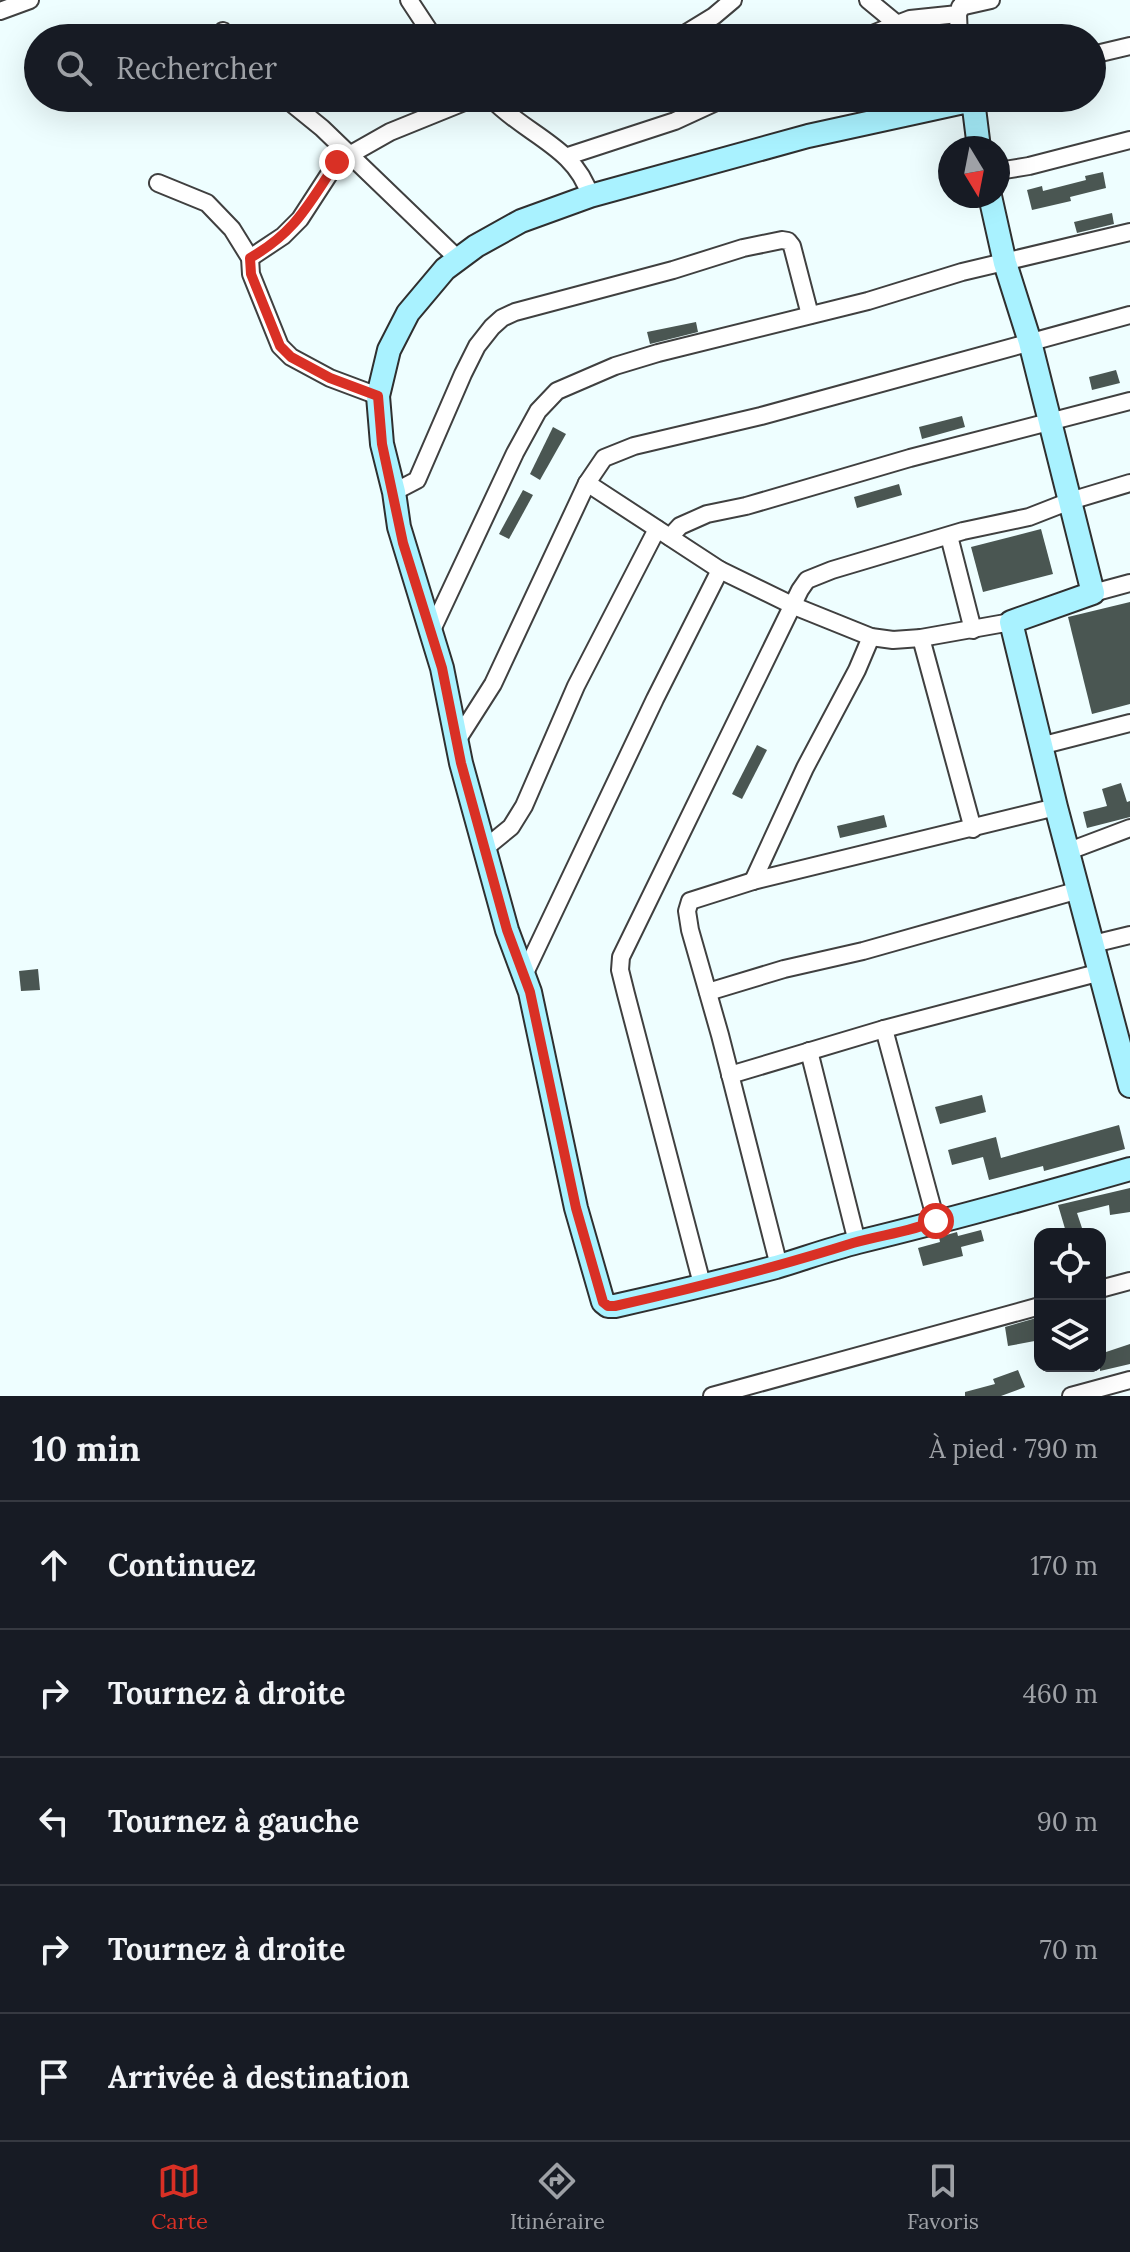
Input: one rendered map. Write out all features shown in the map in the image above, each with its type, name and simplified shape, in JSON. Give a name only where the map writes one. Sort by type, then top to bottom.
[{"type":"street","points":[[0,11],[30,0]]},
{"type":"street","points":[[409,0],[425,24]]},
{"type":"street","points":[[701,24],[733,0]]},
{"type":"street","points":[[868,0],[897,24],[991,0]]},
{"type":"street","points":[[1106,52],[1130,46]]},
{"type":"street","points":[[301,112],[351,155],[457,258]]},
{"type":"street","points":[[250,258],[283,236],[300,219],[337,162],[390,132],[439,112]]},
{"type":"street","points":[[504,112],[568,156],[590,196]]},
{"type":"street","points":[[568,156],[695,112]]},
{"type":"street","points":[[914,112],[808,136],[590,196],[521,221],[457,258],[422,293],[396,331],[378,396],[382,444],[403,543],[442,668],[456,742],[484,849],[535,1013],[576,1208],[603,1302],[615,1306],[779,1266],[1130,1169]]},
{"type":"street","points":[[974,112],[977,136]]},
{"type":"street","points":[[1010,169],[1130,140]]},
{"type":"street","points":[[158,183],[207,203],[232,229],[250,258],[251,274],[280,346],[291,357],[330,378],[378,396]]},
{"type":"street","points":[[993,208],[1093,593]]},
{"type":"street","points":[[431,632],[515,453],[538,411],[557,391],[615,366],[882,297],[962,272],[1130,232]]},
{"type":"street","points":[[394,492],[417,480],[424,469],[434,438],[477,346],[492,327],[515,312],[743,248],[782,240],[792,246],[810,315]]},
{"type":"street","points":[[456,742],[493,684],[587,483],[604,458],[634,446],[761,416],[1130,315]]},
{"type":"street","points":[[484,849],[511,827],[524,806],[583,673],[664,533],[707,514],[1130,401]]},
{"type":"street","points":[[587,483],[720,570],[794,606],[871,637],[893,640],[973,630],[1011,622],[1130,583]]},
{"type":"street","points":[[702,1284],[620,970],[621,957],[807,580],[949,536],[1029,517],[1130,483]]},
{"type":"street","points":[[949,536],[973,630]]},
{"type":"street","points":[[524,975],[720,570]]},
{"type":"street","points":[[1011,622],[1040,746],[1093,944],[1124,1040],[1130,1086]]},
{"type":"street","points":[[753,881],[871,637]]},
{"type":"street","points":[[921,638],[973,829]]},
{"type":"street","points":[[1040,746],[1130,723]]},
{"type":"street","points":[[779,1266],[690,930],[687,911],[690,901],[753,881],[1056,807]]},
{"type":"street","points":[[1069,851],[1130,828]]},
{"type":"street","points":[[708,992],[1079,890]]},
{"type":"street","points":[[1093,944],[1130,935]]},
{"type":"street","points":[[730,1075],[884,1029],[1101,972]]},
{"type":"street","points":[[884,1029],[936,1221]]},
{"type":"street","points":[[809,1051],[857,1242]]},
{"type":"street","points":[[1106,1287],[1130,1281]]},
{"type":"street","points":[[712,1396],[1034,1308]]},
{"type":"street","points":[[1071,1396],[1130,1380]]},
{"type":"building","points":[[1103,172],[1106,188],[1070,197],[1071,201],[1032,210],[1027,190],[1042,186],[1043,191],[1086,180],[1085,176]]},
{"type":"building","points":[[1112,213],[1114,224],[1077,233],[1074,222]]},
{"type":"building","points":[[696,322],[698,332],[650,344],[647,332]]},
{"type":"building","points":[[1116,370],[1120,383],[1092,390],[1089,377]]},
{"type":"building","points":[[962,416],[965,427],[922,439],[919,427]]},
{"type":"building","points":[[553,427],[566,434],[540,480],[530,474]]},
{"type":"building","points":[[899,484],[902,495],[857,508],[854,497]]},
{"type":"building","points":[[523,490],[533,495],[509,539],[499,534]]},
{"type":"building","points":[[1041,529],[1053,574],[983,592],[971,547]]},
{"type":"building","points":[[1130,602],[1130,704],[1092,714],[1068,617]]},
{"type":"building","points":[[757,745],[767,750],[742,799],[732,794]]},
{"type":"building","points":[[1121,783],[1127,802],[1130,801],[1130,817],[1087,828],[1083,812],[1107,806],[1102,789]]},
{"type":"building","points":[[884,815],[887,827],[840,838],[837,826]]},
{"type":"building","points":[[38,969],[40,990],[21,991],[19,971]]},
{"type":"building","points":[[982,1095],[986,1112],[940,1124],[935,1107]]},
{"type":"building","points":[[1119,1125],[1125,1149],[1044,1171],[1043,1166],[989,1180],[983,1157],[952,1165],[948,1150],[996,1137],[1001,1158]]},
{"type":"building","points":[[1130,1188],[1130,1212],[1110,1215],[1109,1205],[1077,1213],[1082,1228],[1065,1228],[1058,1205]]},
{"type":"building","points":[[981,1230],[984,1241],[961,1247],[963,1256],[923,1266],[918,1248],[940,1242],[939,1237]]},
{"type":"building","points":[[1034,1319],[1034,1341],[1008,1346],[1005,1327]]},
{"type":"building","points":[[1130,1344],[1130,1364],[1106,1370],[1106,1352]]},
{"type":"building","points":[[1018,1370],[1025,1387],[1001,1396],[965,1396],[965,1392],[995,1384],[993,1379]]},
{"type":"route","points":[[337,162],[300,219],[283,236],[250,258],[251,274],[272,331],[291,357],[330,378],[378,396],[382,444],[399,527],[442,668],[461,763],[507,930],[530,992],[576,1208],[603,1302],[615,1306],[743,1276],[936,1221]]}]
